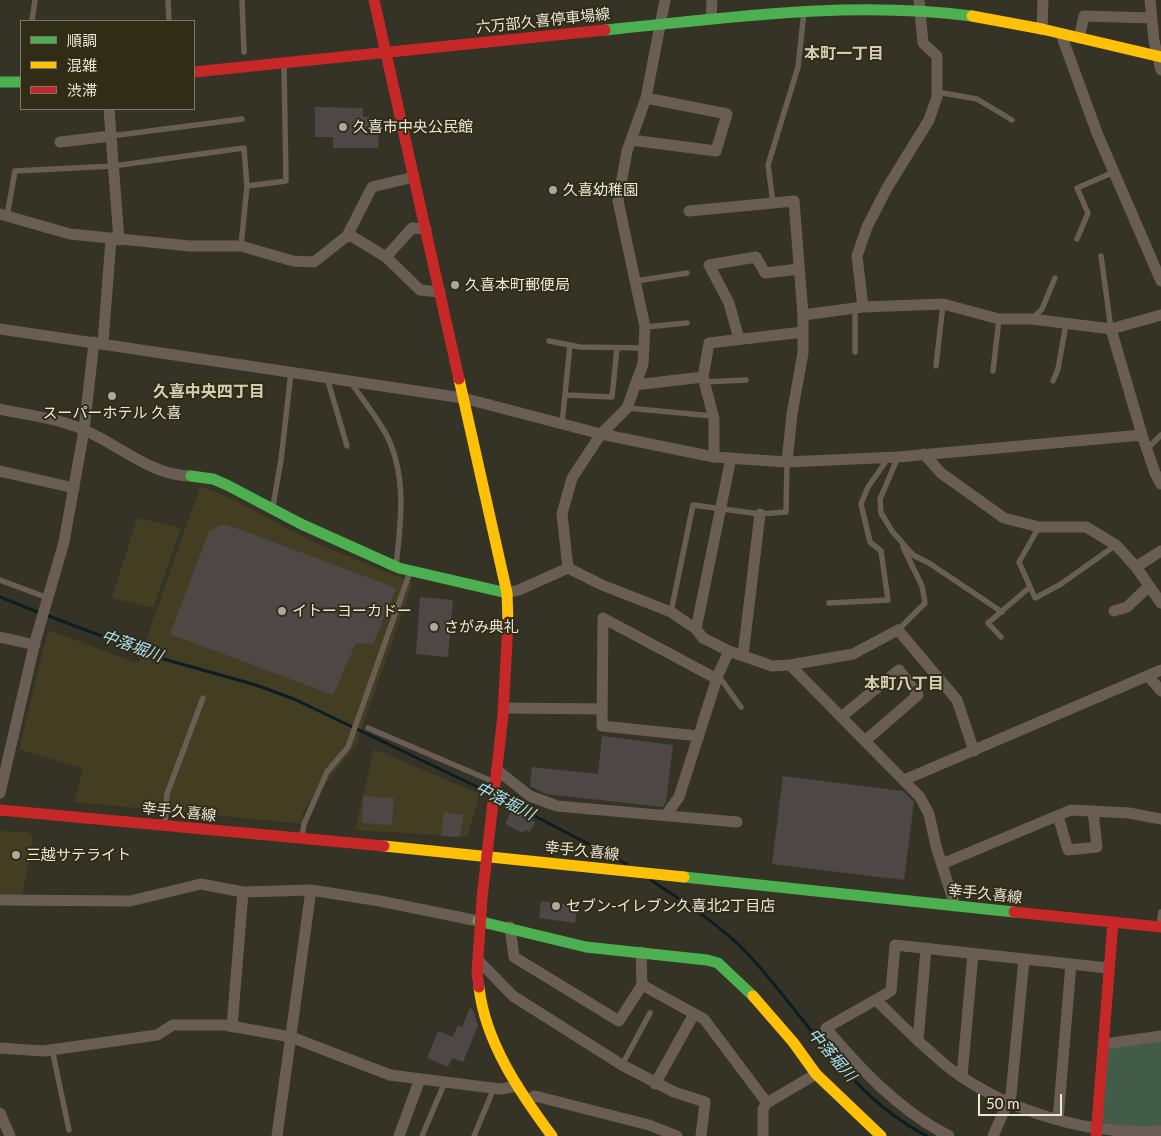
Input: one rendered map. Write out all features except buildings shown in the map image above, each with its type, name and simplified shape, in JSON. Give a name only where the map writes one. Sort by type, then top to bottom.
[{"type":"street","points":[[374,0],[507,592],[508,654],[504,708],[478,921],[479,961],[477,973],[490,1029],[518,1086],[552,1136]]},
{"type":"street","points":[[568,568],[562,514],[572,478],[601,434],[626,408],[644,364],[645,327],[636,281],[621,224],[618,201],[620,183],[631,140],[646,98],[665,0]]},
{"type":"street","points":[[711,19],[712,0]]},
{"type":"street","points":[[1042,30],[1043,0]]},
{"type":"street","points":[[1150,0],[1151,18],[1161,70]]},
{"type":"street","points":[[859,308],[857,256],[867,227],[887,188],[929,120],[937,92],[938,56],[923,43],[919,5]]},
{"type":"street","name":"六万部久喜停車場線","points":[[195,72],[804,10],[919,5],[1061,34],[1159,57]]},
{"type":"street","points":[[1079,38],[1084,16],[1151,18]]},
{"type":"street","points":[[1061,34],[1083,96],[1161,280]]},
{"type":"street","points":[[0,82],[20,82]]},
{"type":"street","points":[[631,140],[716,151],[728,114],[646,98]]},
{"type":"street","points":[[0,793],[41,621],[64,542],[99,342],[115,240],[114,166],[110,110]]},
{"type":"street","points":[[60,142],[111,136]]},
{"type":"street","points":[[4,215],[70,234],[190,246],[241,246],[293,261],[314,262],[347,236],[372,187],[414,176]]},
{"type":"street","points":[[689,211],[794,201],[803,315],[803,353],[792,414],[787,462]]},
{"type":"street","points":[[386,256],[412,228],[426,229]]},
{"type":"street","points":[[347,236],[353,237],[386,256],[420,290],[440,292]]},
{"type":"street","points":[[739,339],[729,303],[709,265],[756,258],[765,273],[799,269]]},
{"type":"street","points":[[803,315],[859,308],[943,304],[999,319],[1032,319],[1111,329],[1161,315]]},
{"type":"street","points":[[0,329],[99,342],[463,398],[601,434],[731,458],[787,462],[893,457],[1142,435]]},
{"type":"street","points":[[1111,329],[1142,435],[1161,484]]},
{"type":"street","points":[[714,456],[713,416],[704,380],[709,343],[803,332]]},
{"type":"street","points":[[635,385],[704,380]]},
{"type":"street","points":[[0,409],[66,423],[84,430],[168,474],[213,479],[301,524],[396,567],[507,592],[519,590],[568,568]]},
{"type":"street","points":[[924,454],[940,473],[1004,518],[1039,527],[1086,527],[1116,545],[1136,568],[1161,603]]},
{"type":"street","points":[[696,629],[731,458]]},
{"type":"street","points":[[0,471],[74,488]]},
{"type":"street","points":[[742,655],[760,514]]},
{"type":"street","points":[[1136,568],[1161,551]]},
{"type":"street","points":[[568,568],[602,585],[671,612],[696,629],[703,638],[729,651],[772,666],[790,665],[853,654],[898,630],[957,700],[974,751]]},
{"type":"street","points":[[1114,611],[1127,607],[1149,586]]},
{"type":"street","points":[[699,736],[602,726],[603,618],[718,677]]},
{"type":"street","points":[[0,637],[35,645]]},
{"type":"street","points":[[666,815],[679,797],[718,677],[729,651]]},
{"type":"street","points":[[790,665],[920,797],[929,814],[955,906]]},
{"type":"street","points":[[841,717],[899,670],[918,695],[865,741]]},
{"type":"street","points":[[904,780],[1161,670]]},
{"type":"street","points":[[1148,676],[1161,691]]},
{"type":"street","points":[[504,708],[602,709]]},
{"type":"street","points":[[497,770],[530,796],[557,806],[737,822]]},
{"type":"street","name":"幸手久喜線","points":[[0,810],[486,856],[1160,927]]},
{"type":"street","points":[[942,864],[1071,810],[1128,812],[1161,819]]},
{"type":"street","points":[[1058,816],[1068,850],[1097,847],[1093,811]]},
{"type":"street","points":[[0,900],[78,899],[130,901],[201,884],[243,892],[311,890],[380,901],[510,927],[586,947],[708,960],[718,963],[766,1009],[816,1074],[881,1136]]},
{"type":"street","points":[[277,1136],[311,890]]},
{"type":"street","points":[[232,1027],[243,892]]},
{"type":"street","points":[[1096,1132],[1113,922]]},
{"type":"street","points":[[510,927],[514,957],[619,1021],[642,985],[641,952]]},
{"type":"street","points":[[949,1136],[905,1107],[880,1086],[853,1060],[826,1028],[891,991],[895,945],[1108,968]]},
{"type":"street","points":[[918,1041],[926,949]]},
{"type":"street","points":[[962,1076],[973,954]]},
{"type":"street","points":[[993,1136],[1009,1103],[1024,959]]},
{"type":"street","points":[[479,961],[513,996],[622,1065],[655,1084],[705,1102],[701,1136]]},
{"type":"street","points":[[1058,1120],[1072,964]]},
{"type":"street","points":[[642,985],[704,1019],[767,1103]]},
{"type":"street","points":[[876,1000],[918,1041],[962,1076],[1009,1103],[1096,1132],[1161,1131]]},
{"type":"street","points":[[655,1084],[694,1014]]},
{"type":"street","points":[[0,1048],[52,1049],[157,1035],[173,1025],[232,1027],[291,1037],[390,1074],[494,1088],[518,1086]]},
{"type":"street","points":[[1104,1044],[1161,1036]]},
{"type":"street","points":[[763,1136],[763,1110],[767,1103],[816,1074]]},
{"type":"street","points":[[399,1136],[420,1079]]},
{"type":"street","points":[[527,1100],[535,1096],[649,1125],[677,1136]]},
{"type":"street","points":[[0,1112],[10,1136]]},
{"type":"lane","points":[[32,20],[35,0]]},
{"type":"lane","points":[[168,0],[169,20]]},
{"type":"lane","points":[[242,0],[244,52]]},
{"type":"lane","points":[[773,203],[768,165],[798,67],[804,10]]},
{"type":"lane","points":[[247,186],[286,181],[284,64]]},
{"type":"lane","points":[[937,92],[977,99],[1012,120]]},
{"type":"lane","points":[[111,136],[242,119]]},
{"type":"lane","points":[[4,215],[14,171],[114,166],[244,148],[247,186],[241,246]]},
{"type":"lane","points":[[1077,239],[1088,213],[1076,188],[1114,172]]},
{"type":"lane","points":[[1101,256],[1111,329]]},
{"type":"lane","points":[[636,281],[687,274]]},
{"type":"lane","points":[[1032,319],[1042,308],[1055,278]]},
{"type":"lane","points":[[936,366],[943,304]]},
{"type":"lane","points":[[855,352],[859,308]]},
{"type":"lane","points":[[993,371],[999,319]]},
{"type":"lane","points":[[645,327],[687,323]]},
{"type":"lane","points":[[1053,381],[1058,369],[1066,324]]},
{"type":"lane","points":[[549,341],[570,345],[644,348]]},
{"type":"lane","points":[[562,424],[570,345]]},
{"type":"lane","points":[[565,395],[612,397],[617,348]]},
{"type":"lane","points":[[272,509],[281,460],[291,372]]},
{"type":"lane","points":[[327,378],[347,446]]},
{"type":"lane","points":[[704,380],[746,380]]},
{"type":"lane","points":[[350,381],[387,436],[399,468],[402,507],[396,567]]},
{"type":"lane","points":[[626,408],[713,416]]},
{"type":"lane","points":[[1147,450],[1161,435]]},
{"type":"lane","points":[[893,457],[880,499],[881,513],[899,539],[913,555],[930,563],[1002,612]]},
{"type":"lane","points":[[830,603],[888,600],[881,551],[870,542],[861,504],[868,487],[893,457]]},
{"type":"lane","points":[[671,612],[693,506],[760,514],[786,512],[787,462]]},
{"type":"lane","points":[[1039,527],[1019,562],[1035,598],[1061,584],[1116,545]]},
{"type":"lane","points":[[898,630],[925,603],[922,586],[899,539]]},
{"type":"lane","points":[[302,840],[304,824],[327,772],[348,747],[410,570]]},
{"type":"lane","points":[[0,580],[47,602]]},
{"type":"lane","points":[[1000,637],[988,623],[1030,587]]},
{"type":"lane","points":[[718,677],[741,707]]},
{"type":"lane","points":[[165,826],[166,794],[203,698]]},
{"type":"lane","points":[[368,728],[496,782]]},
{"type":"lane","points":[[1160,927],[1161,912]]},
{"type":"lane","points":[[622,1065],[650,1013]]},
{"type":"lane","points":[[52,1049],[69,1130]]},
{"type":"lane","points":[[422,1136],[444,1082]]},
{"type":"lane","points":[[474,1136],[494,1088]]},
{"type":"shaded area","points":[[200,487],[222,494],[312,541],[413,583],[356,745],[302,813],[304,824],[75,802],[83,769],[19,749],[48,630],[138,663]]},
{"type":"shaded area","points":[[137,518],[181,528],[153,608],[112,598]]},
{"type":"shaded area","points":[[374,749],[480,794],[467,837],[355,830]]},
{"type":"shaded area","points":[[0,831],[28,832],[33,837],[22,898],[0,897]]},
{"type":"green space","points":[[1161,1039],[1161,1128],[1101,1125],[1106,1047]]},
{"type":"waterway","name":"中落堀川","points":[[0,597],[40,613]]},
{"type":"waterway","name":"中落堀川","points":[[46,615],[160,658],[256,685],[294,699],[490,793]]},
{"type":"waterway","name":"中落堀川","points":[[500,798],[627,864]]},
{"type":"waterway","name":"中落堀川","points":[[651,880],[700,913],[735,941],[766,975],[850,1076],[873,1099],[899,1119],[927,1136]]},
{"type":"traffic: fast","points":[[605,30],[742,16],[834,10],[880,10],[972,16]]},
{"type":"traffic: fast","points":[[0,82],[20,82]]},
{"type":"traffic: fast","points":[[191,476],[213,479],[227,485],[301,524],[399,568],[507,593]]},
{"type":"traffic: fast","points":[[684,877],[1014,912]]},
{"type":"traffic: fast","points":[[478,921],[586,947],[707,960],[718,963],[753,996]]},
{"type":"traffic: slow","points":[[972,16],[1042,29],[1161,57]]},
{"type":"traffic: slow","points":[[459,379],[507,593],[508,622]]},
{"type":"traffic: slow","points":[[384,846],[684,877]]},
{"type":"traffic: slow","points":[[479,987],[488,1027],[496,1047],[516,1084],[552,1136]]},
{"type":"traffic: slow","points":[[753,996],[793,1042],[816,1074],[881,1136]]},
{"type":"traffic: jam","points":[[374,0],[459,379]]},
{"type":"traffic: jam","points":[[195,72],[605,30]]},
{"type":"traffic: jam","points":[[479,987],[477,973],[482,898],[503,715],[508,622]]},
{"type":"traffic: jam","points":[[0,810],[384,846]]},
{"type":"traffic: jam","points":[[1014,912],[1161,927]]},
{"type":"traffic: jam","points":[[1096,1136],[1113,922]]},
{"type":"place","name":"久喜市中央公民館","points":[[343,127]]},
{"type":"place","name":"久喜幼稚園","points":[[553,190]]},
{"type":"place","name":"久喜本町郵便局","points":[[455,285]]},
{"type":"place","name":"スーパーホテル 久喜","points":[[112,396]]},
{"type":"place","name":"イトーヨーカドー","points":[[282,611]]},
{"type":"place","name":"さがみ典礼","points":[[434,627]]},
{"type":"place","name":"三越サテライト","points":[[16,855]]},
{"type":"place","name":"セブン-イレブン久喜北2丁目店","points":[[556,906]]},
{"type":"district","name":"本町一丁目","points":[[844,54]]},
{"type":"district","name":"久喜中央四丁目","points":[[209,392]]},
{"type":"district","name":"本町八丁目","points":[[904,684]]}]
